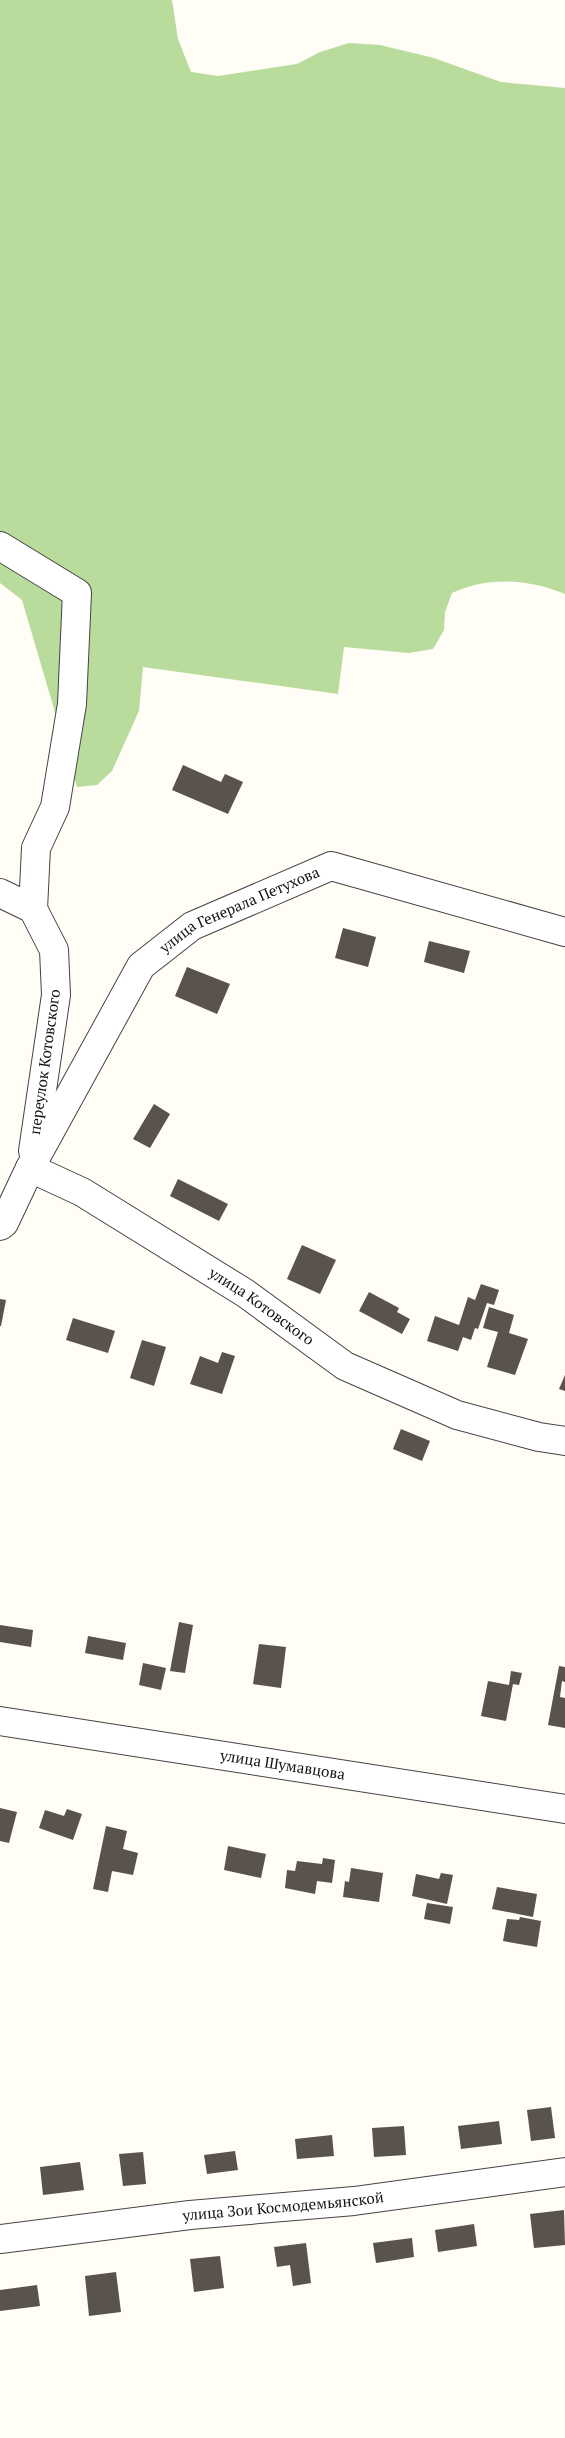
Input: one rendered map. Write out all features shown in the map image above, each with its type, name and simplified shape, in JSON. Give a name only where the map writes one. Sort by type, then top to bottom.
[{"type":"street","points":[[0,546],[77,593],[72,704],[54,807],[36,848],[33,909],[0,893]]},
{"type":"street","name":"улица Генерала Петухова","points":[[30,1168],[141,966],[192,926],[331,866],[565,932]]},
{"type":"street","name":"переулок Котовского","points":[[30,1168],[56,995],[54,950],[33,909]]},
{"type":"street","points":[[0,1226],[4,1223],[30,1168]]},
{"type":"street","name":"улица Котовского","points":[[30,1168],[82,1192],[245,1293],[344,1366],[457,1415],[539,1437],[565,1441]]},
{"type":"street","name":"улица Шумавцова","points":[[0,1722],[565,1809]]},
{"type":"street","name":"улица Зои Космодемьянской","points":[[0,2239],[190,2215],[354,2202],[565,2172]]},
{"type":"green space","points":[[0,0],[172,0],[178,39],[191,72],[218,76],[297,64],[320,52],[349,43],[380,45],[434,58],[501,82],[565,88],[565,594],[537,585],[508,582],[480,584],[452,593],[445,612],[444,630],[433,649],[409,653],[344,647],[338,694],[143,667],[139,711],[112,771],[97,785],[77,787],[22,600],[0,583]]},
{"type":"building","points":[[183,765],[221,782],[225,774],[243,782],[228,814],[172,790]]},
{"type":"building","points":[[343,928],[376,937],[368,967],[335,958]]},
{"type":"building","points":[[429,941],[470,951],[464,973],[424,962]]},
{"type":"building","points":[[187,967],[230,984],[217,1014],[175,996]]},
{"type":"building","points":[[154,1104],[170,1114],[150,1148],[133,1139]]},
{"type":"building","points":[[178,1179],[228,1204],[219,1221],[170,1196]]},
{"type":"building","points":[[302,1245],[336,1260],[320,1294],[287,1279]]},
{"type":"building","points":[[481,1284],[499,1290],[494,1305],[487,1303],[478,1329],[475,1328],[471,1340],[463,1337],[458,1351],[427,1341],[435,1316],[459,1325],[468,1297],[475,1300]]},
{"type":"building","points":[[369,1292],[399,1308],[397,1312],[410,1319],[402,1334],[359,1311]]},
{"type":"building","points":[[0,1299],[6,1300],[1,1326],[0,1326]]},
{"type":"building","points":[[489,1307],[514,1315],[509,1333],[528,1339],[515,1375],[487,1367],[498,1332],[483,1328]]},
{"type":"building","points":[[73,1318],[115,1331],[108,1353],[66,1340]]},
{"type":"building","points":[[142,1340],[166,1347],[154,1386],[130,1378]]},
{"type":"building","points":[[222,1352],[235,1356],[222,1394],[190,1384],[200,1356],[218,1363]]},
{"type":"building","points":[[565,1375],[565,1391],[559,1389]]},
{"type":"building","points":[[401,1429],[430,1441],[422,1461],[393,1449]]},
{"type":"building","points":[[179,1622],[193,1625],[185,1673],[170,1671]]},
{"type":"building","points":[[0,1625],[33,1630],[31,1647],[0,1642]]},
{"type":"building","points":[[88,1636],[126,1643],[123,1660],[85,1653]]},
{"type":"building","points":[[259,1644],[286,1647],[281,1688],[253,1684]]},
{"type":"building","points":[[143,1663],[166,1668],[161,1690],[139,1685]]},
{"type":"building","points":[[559,1666],[565,1667],[565,1682],[562,1681],[560,1697],[565,1698],[565,1728],[548,1725]]},
{"type":"building","points":[[511,1671],[522,1673],[519,1685],[513,1684],[506,1721],[481,1716],[488,1681],[509,1685]]},
{"type":"building","points":[[0,1808],[17,1812],[9,1843],[0,1841]]},
{"type":"building","points":[[67,1809],[82,1814],[73,1840],[39,1828],[45,1810],[64,1816]]},
{"type":"building","points":[[106,1826],[127,1831],[123,1849],[138,1853],[133,1875],[112,1871],[108,1892],[93,1889]]},
{"type":"building","points":[[228,1846],[266,1854],[261,1878],[224,1870]]},
{"type":"building","points":[[323,1858],[335,1860],[332,1883],[317,1881],[315,1894],[285,1888],[287,1870],[295,1871],[297,1861],[322,1864]]},
{"type":"building","points":[[351,1868],[383,1873],[379,1902],[343,1897],[345,1881],[349,1882]]},
{"type":"building","points":[[441,1873],[453,1875],[447,1904],[412,1896],[416,1874],[439,1879]]},
{"type":"building","points":[[497,1887],[537,1894],[533,1917],[492,1909]]},
{"type":"building","points":[[427,1903],[453,1907],[450,1924],[424,1919]]},
{"type":"building","points":[[520,1917],[541,1921],[537,1947],[503,1941],[507,1919],[519,1920]]},
{"type":"building","points":[[551,2107],[555,2138],[531,2141],[527,2110]]},
{"type":"building","points":[[499,2121],[502,2144],[461,2149],[458,2126]]},
{"type":"building","points":[[404,2126],[406,2155],[374,2157],[372,2128]]},
{"type":"building","points":[[332,2135],[334,2156],[297,2159],[295,2139]]},
{"type":"building","points":[[235,2151],[238,2170],[207,2174],[204,2155]]},
{"type":"building","points":[[143,2152],[146,2184],[123,2186],[119,2154]]},
{"type":"building","points":[[80,2162],[84,2190],[43,2195],[40,2167]]},
{"type":"building","points":[[564,2210],[565,2245],[534,2248],[530,2214]]},
{"type":"building","points":[[474,2224],[477,2246],[438,2252],[435,2230]]},
{"type":"building","points":[[412,2238],[414,2257],[376,2263],[373,2243]]},
{"type":"building","points":[[306,2243],[311,2283],[293,2286],[290,2265],[277,2267],[274,2247]]},
{"type":"building","points":[[220,2256],[224,2288],[194,2292],[190,2259]]},
{"type":"building","points":[[116,2272],[121,2312],[89,2316],[85,2276]]},
{"type":"building","points":[[37,2285],[40,2306],[0,2311],[0,2290]]}]
